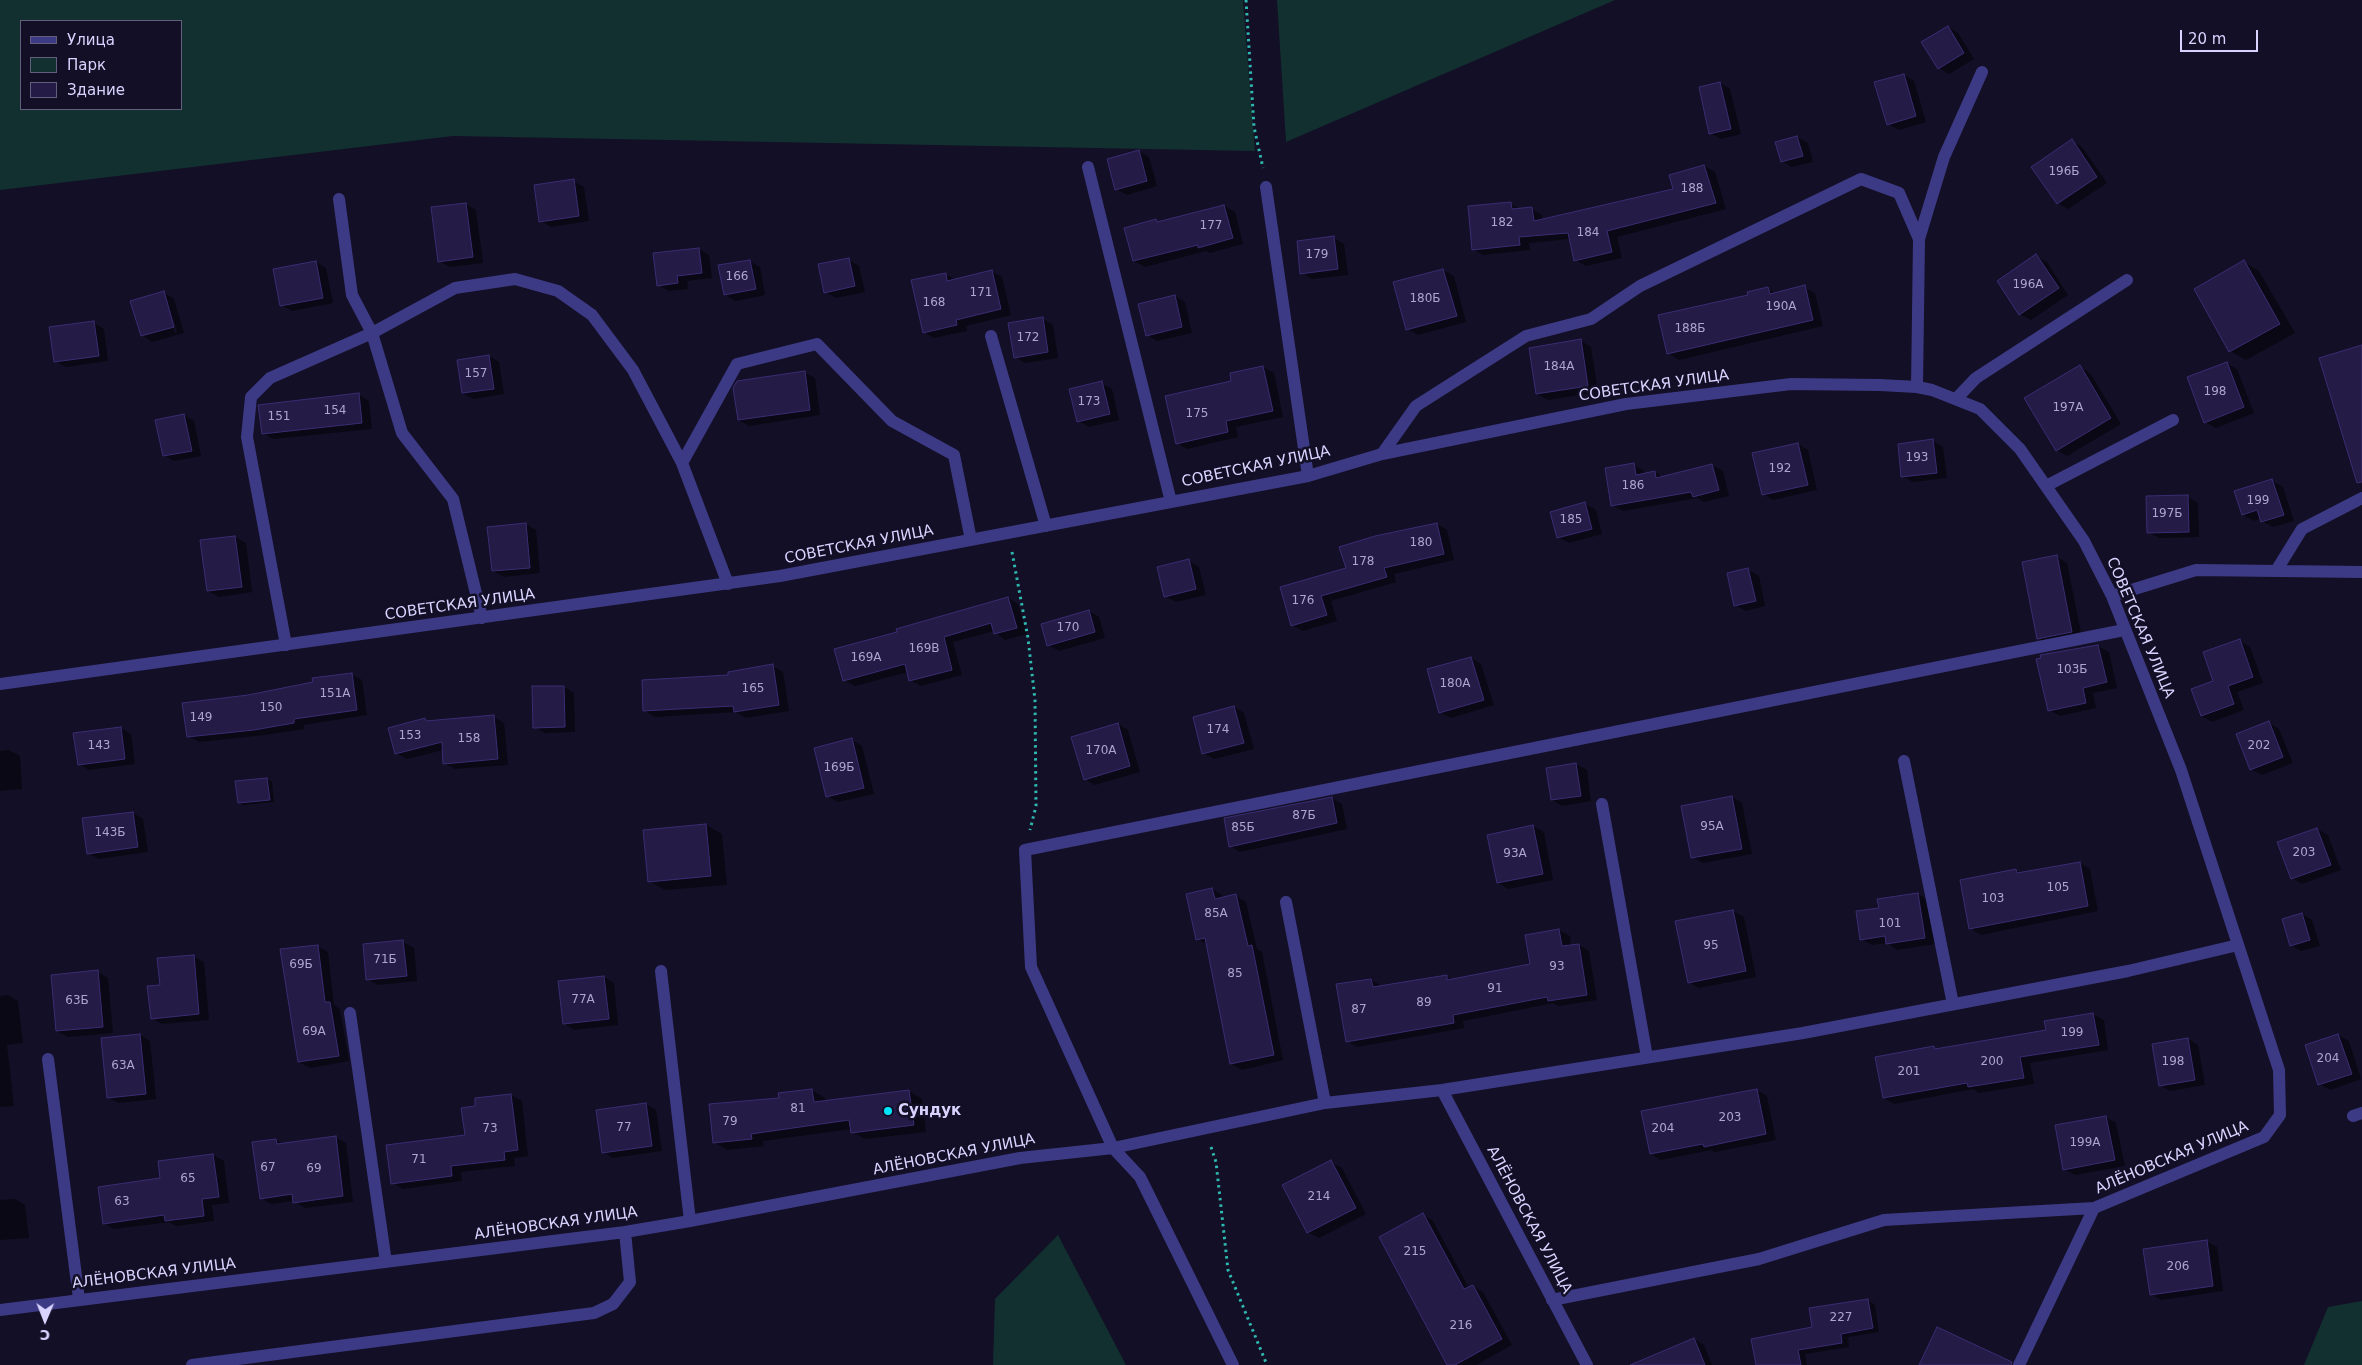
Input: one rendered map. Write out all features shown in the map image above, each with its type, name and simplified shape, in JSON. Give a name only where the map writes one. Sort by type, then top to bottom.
[{"type":"street","points":[[1917,387],[1919,239],[1944,156],[1982,72]]},
{"type":"street","points":[[1088,167],[1171,502]]},
{"type":"street","points":[[1382,454],[1416,406],[1526,336],[1591,319],[1640,286],[1861,179],[1899,193],[1919,239]]},
{"type":"street","points":[[1266,187],[1308,476]]},
{"type":"street","points":[[339,199],[352,294],[372,333],[402,433],[453,499],[482,618]]},
{"type":"street","points":[[286,645],[247,437],[251,397],[270,378],[372,333],[455,288],[515,279],[558,291],[592,315],[633,370],[682,463],[728,584]]},
{"type":"street","points":[[1956,399],[1976,378],[2127,280]]},
{"type":"street","points":[[991,336],[1046,526]]},
{"type":"street","points":[[682,463],[737,364],[817,344],[892,421],[954,455],[971,540]]},
{"type":"street","name":"СОВЕТСКАЯ УЛИЦА","points":[[0,684],[780,576],[1308,476],[1382,454],[1626,404],[1791,384],[1917,387],[1956,399],[1980,409],[2020,449],[2084,541],[2112,596],[2181,770],[2238,945]]},
{"type":"street","points":[[2046,486],[2173,420]]},
{"type":"street","points":[[2276,571],[2302,530],[2362,498]]},
{"type":"street","points":[[2112,596],[2196,570],[2362,572]]},
{"type":"street","points":[[1233,1365],[1140,1177],[1113,1148],[1031,967],[1025,850],[2124,630]]},
{"type":"street","points":[[1904,761],[1953,1004]]},
{"type":"street","points":[[1602,804],[1647,1058]]},
{"type":"street","points":[[1286,902],[1325,1103]]},
{"type":"street","name":"АЛЁНОВСКАЯ УЛИЦА","points":[[0,1310],[625,1232],[1020,1158],[1113,1148],[1206,1130],[1325,1103],[1442,1090],[1803,1033],[2128,971],[2238,945],[2279,1070],[2280,1115],[2264,1137],[2094,1208],[2019,1365]]},
{"type":"street","points":[[661,970],[690,1221]]},
{"type":"street","points":[[350,1013],[386,1262]]},
{"type":"street","points":[[48,1059],[79,1299]]},
{"type":"street","name":"АЛЁНОВСКАЯ УЛИЦА","points":[[1442,1090],[1587,1365]]},
{"type":"street","points":[[1552,1300],[1758,1258],[1884,1220],[2094,1208]]},
{"type":"street","points":[[192,1365],[594,1313],[613,1304],[630,1282],[625,1232]]},
{"type":"path","points":[[1246,0],[1254,127],[1266,187]]},
{"type":"path","points":[[1008,533],[1028,638],[1034,700],[1036,806],[1025,850]]},
{"type":"path","points":[[1206,1130],[1216,1162],[1228,1270],[1267,1365]]},
{"type":"green space","points":[[0,0],[1243,0],[1255,151],[453,136],[0,190]]},
{"type":"green space","points":[[1277,0],[1615,0],[1286,142]]},
{"type":"green space","points":[[1058,1235],[1126,1365],[993,1365],[995,1299]]},
{"type":"green space","points":[[2362,1301],[2362,1365],[2304,1365],[2328,1307]]},
{"type":"building","points":[[1948,26],[1964,53],[1938,69],[1921,42]]},
{"type":"building","points":[[1904,74],[1916,116],[1887,125],[1874,82]]},
{"type":"building","points":[[1720,82],[1731,129],[1709,134],[1699,87]]},
{"type":"building","points":[[1797,136],[1803,156],[1781,162],[1775,142]]},
{"type":"building","points":[[2072,139],[2097,177],[2057,204],[2031,167]]},
{"type":"building","points":[[1139,150],[1147,181],[1115,190],[1107,159]]},
{"type":"building","points":[[1704,165],[1716,203],[1607,231],[1612,252],[1574,261],[1568,233],[1519,237],[1520,245],[1472,250],[1468,206],[1511,202],[1512,209],[1532,207],[1534,221],[1673,189],[1669,175]]},
{"type":"building","points":[[574,179],[579,216],[539,222],[534,185]]},
{"type":"building","points":[[466,203],[473,257],[438,262],[431,207]]},
{"type":"building","points":[[1224,205],[1233,238],[1198,248],[1198,245],[1133,261],[1124,228],[1156,219],[1157,222]]},
{"type":"building","points":[[1334,236],[1338,269],[1300,274],[1297,241]]},
{"type":"building","points":[[699,248],[702,273],[677,276],[678,283],[657,286],[653,253]]},
{"type":"building","points":[[2036,254],[2059,288],[2019,315],[1997,281]]},
{"type":"building","points":[[849,258],[855,286],[824,293],[818,264]]},
{"type":"building","points":[[750,260],[756,289],[724,295],[718,265]]},
{"type":"building","points":[[2244,260],[2280,324],[2229,352],[2194,289]]},
{"type":"building","points":[[316,261],[323,298],[280,306],[273,269]]},
{"type":"building","points":[[1443,269],[1457,316],[1406,330],[1393,282]]},
{"type":"building","points":[[992,270],[1001,309],[956,320],[957,325],[923,333],[911,280],[946,273],[947,281]]},
{"type":"building","points":[[1805,285],[1813,320],[1667,354],[1658,315],[1748,295],[1747,292],[1768,287],[1770,294]]},
{"type":"building","points":[[164,291],[174,327],[141,336],[130,301]]},
{"type":"building","points":[[1175,295],[1182,327],[1146,336],[1138,304]]},
{"type":"building","points":[[1043,317],[1048,352],[1014,358],[1008,323]]},
{"type":"building","points":[[94,321],[99,356],[54,362],[49,327]]},
{"type":"building","points":[[1581,339],[1588,386],[1536,394],[1529,348]]},
{"type":"building","points":[[2362,345],[2362,482],[2357,483],[2319,358]]},
{"type":"building","points":[[489,355],[494,389],[462,393],[457,360]]},
{"type":"building","points":[[2227,362],[2244,407],[2204,423],[2187,377]]},
{"type":"building","points":[[2080,365],[2111,418],[2056,451],[2024,398]]},
{"type":"building","points":[[1263,366],[1273,411],[1226,421],[1228,432],[1176,444],[1165,396],[1231,381],[1230,373]]},
{"type":"building","points":[[805,371],[810,410],[738,420],[733,388],[737,381]]},
{"type":"building","points":[[1102,381],[1110,414],[1077,422],[1069,389]]},
{"type":"building","points":[[359,393],[362,423],[262,434],[258,405]]},
{"type":"building","points":[[184,414],[192,451],[163,456],[155,420]]},
{"type":"building","points":[[1933,439],[1937,473],[1901,477],[1898,444]]},
{"type":"building","points":[[1798,443],[1808,485],[1762,495],[1752,453]]},
{"type":"building","points":[[1634,463],[1636,475],[1655,471],[1656,478],[1712,464],[1719,490],[1693,497],[1691,492],[1611,506],[1605,468]]},
{"type":"building","points":[[2272,479],[2284,515],[2261,522],[2257,510],[2242,515],[2234,491]]},
{"type":"building","points":[[2188,495],[2189,532],[2147,533],[2146,496]]},
{"type":"building","points":[[1585,502],[1592,529],[1557,538],[1550,512]]},
{"type":"building","points":[[526,523],[530,568],[492,571],[487,527]]},
{"type":"building","points":[[1437,523],[1444,554],[1384,568],[1387,577],[1321,596],[1327,615],[1291,626],[1280,587],[1346,568],[1339,547],[1375,536]]},
{"type":"building","points":[[235,536],[242,587],[207,591],[200,540]]},
{"type":"building","points":[[2057,555],[2072,632],[2037,639],[2022,562]]},
{"type":"building","points":[[1189,559],[1196,589],[1164,597],[1157,567]]},
{"type":"building","points":[[1748,568],[1756,601],[1734,606],[1727,573]]},
{"type":"building","points":[[1008,597],[1017,628],[994,634],[991,623],[944,637],[952,670],[909,681],[905,664],[843,681],[834,649],[897,632],[896,629]]},
{"type":"building","points":[[1089,610],[1095,632],[1047,646],[1041,624]]},
{"type":"building","points":[[2240,639],[2253,677],[2228,686],[2234,704],[2201,716],[2191,689],[2213,681],[2203,652]]},
{"type":"building","points":[[2098,645],[2107,682],[2083,688],[2086,703],[2048,711],[2036,659],[2041,658],[2040,655]]},
{"type":"building","points":[[1471,657],[1484,700],[1439,713],[1427,669]]},
{"type":"building","points":[[773,664],[779,705],[734,712],[733,706],[643,711],[642,680],[728,675],[728,672]]},
{"type":"building","points":[[352,673],[357,710],[294,719],[294,723],[254,730],[187,737],[182,703],[248,695],[313,682],[312,678]]},
{"type":"building","points":[[532,686],[564,686],[565,727],[533,728]]},
{"type":"building","points":[[1234,706],[1244,743],[1202,754],[1193,717]]},
{"type":"building","points":[[494,715],[498,759],[443,764],[442,742],[395,754],[388,728],[425,718],[426,721]]},
{"type":"building","points":[[2269,721],[2283,757],[2250,770],[2236,734]]},
{"type":"building","points":[[1118,723],[1130,766],[1084,780],[1071,737]]},
{"type":"building","points":[[121,727],[125,759],[78,765],[73,733]]},
{"type":"building","points":[[852,738],[864,788],[826,797],[814,748]]},
{"type":"building","points":[[1576,763],[1581,796],[1551,800],[1546,768]]},
{"type":"building","points":[[267,778],[270,800],[238,803],[235,781]]},
{"type":"building","points":[[1732,796],[1742,849],[1691,858],[1681,806]]},
{"type":"building","points":[[1332,797],[1337,823],[1229,847],[1224,818]]},
{"type":"building","points":[[133,812],[138,847],[87,854],[82,818]]},
{"type":"building","points":[[706,824],[711,876],[648,882],[643,830]]},
{"type":"building","points":[[1533,825],[1543,874],[1497,883],[1487,835]]},
{"type":"building","points":[[2317,828],[2331,865],[2291,879],[2277,842]]},
{"type":"building","points":[[2080,862],[2088,906],[1969,929],[1960,880],[2016,869],[2017,873]]},
{"type":"building","points":[[1212,888],[1215,899],[1236,894],[1248,946],[1252,945],[1274,1055],[1230,1064],[1205,938],[1196,940],[1186,894]]},
{"type":"building","points":[[1918,893],[1925,938],[1886,944],[1885,936],[1860,940],[1856,911],[1879,908],[1877,899]]},
{"type":"building","points":[[1733,910],[1746,971],[1688,983],[1675,921]]},
{"type":"building","points":[[2302,913],[2310,940],[2290,946],[2282,919]]},
{"type":"building","points":[[1559,929],[1562,946],[1579,944],[1587,995],[1548,1001],[1547,997],[1453,1015],[1454,1023],[1346,1042],[1336,984],[1371,979],[1373,987],[1447,975],[1447,980],[1530,964],[1525,935]]},
{"type":"building","points":[[403,940],[407,976],[366,980],[363,944]]},
{"type":"building","points":[[318,945],[325,1002],[330,1002],[339,1056],[298,1062],[280,949]]},
{"type":"building","points":[[194,955],[199,1014],[151,1019],[147,986],[160,985],[157,958]]},
{"type":"building","points":[[98,970],[103,1027],[56,1031],[51,975]]},
{"type":"building","points":[[604,976],[609,1019],[563,1024],[558,981]]},
{"type":"building","points":[[2093,1013],[2099,1045],[2020,1057],[2024,1078],[1968,1087],[1967,1083],[1883,1098],[1875,1057],[1934,1046],[1935,1049],[2046,1030],[2044,1021]]},
{"type":"building","points":[[140,1034],[146,1094],[107,1098],[101,1038]]},
{"type":"building","points":[[2338,1034],[2352,1074],[2318,1085],[2305,1045]]},
{"type":"building","points":[[2188,1038],[2195,1080],[2159,1086],[2152,1044]]},
{"type":"building","points":[[812,1089],[814,1102],[909,1090],[914,1125],[851,1133],[849,1120],[751,1134],[752,1139],[713,1143],[709,1104],[779,1098],[778,1093]]},
{"type":"building","points":[[1757,1089],[1766,1134],[1704,1147],[1703,1144],[1650,1154],[1641,1111]]},
{"type":"building","points":[[511,1094],[518,1150],[504,1152],[505,1160],[451,1166],[452,1176],[391,1184],[386,1145],[465,1135],[461,1108],[475,1106],[475,1098]]},
{"type":"building","points":[[646,1103],[652,1146],[602,1153],[596,1110]]},
{"type":"building","points":[[2106,1116],[2115,1160],[2063,1170],[2055,1125]]},
{"type":"building","points":[[336,1136],[343,1196],[293,1203],[292,1194],[260,1199],[252,1142],[276,1139],[277,1144]]},
{"type":"building","points":[[213,1154],[219,1197],[202,1199],[204,1216],[165,1221],[164,1215],[103,1224],[98,1187],[160,1178],[158,1161]]},
{"type":"building","points":[[1331,1160],[1356,1208],[1307,1233],[1282,1185]]},
{"type":"building","points":[[1423,1213],[1464,1289],[1473,1285],[1502,1339],[1455,1365],[1447,1365],[1379,1237]]},
{"type":"building","points":[[2207,1240],[2213,1286],[2150,1295],[2143,1249]]},
{"type":"building","points":[[1868,1299],[1873,1328],[1841,1334],[1842,1343],[1798,1350],[1801,1365],[1756,1365],[1751,1339],[1812,1327],[1809,1308]]},
{"type":"building","points":[[1937,1327],[2012,1362],[2011,1365],[1919,1365]]},
{"type":"building","points":[[1694,1338],[1705,1365],[1630,1365]]},
{"type":"place","name":"Сундук","points":[[888,1111]]}]
